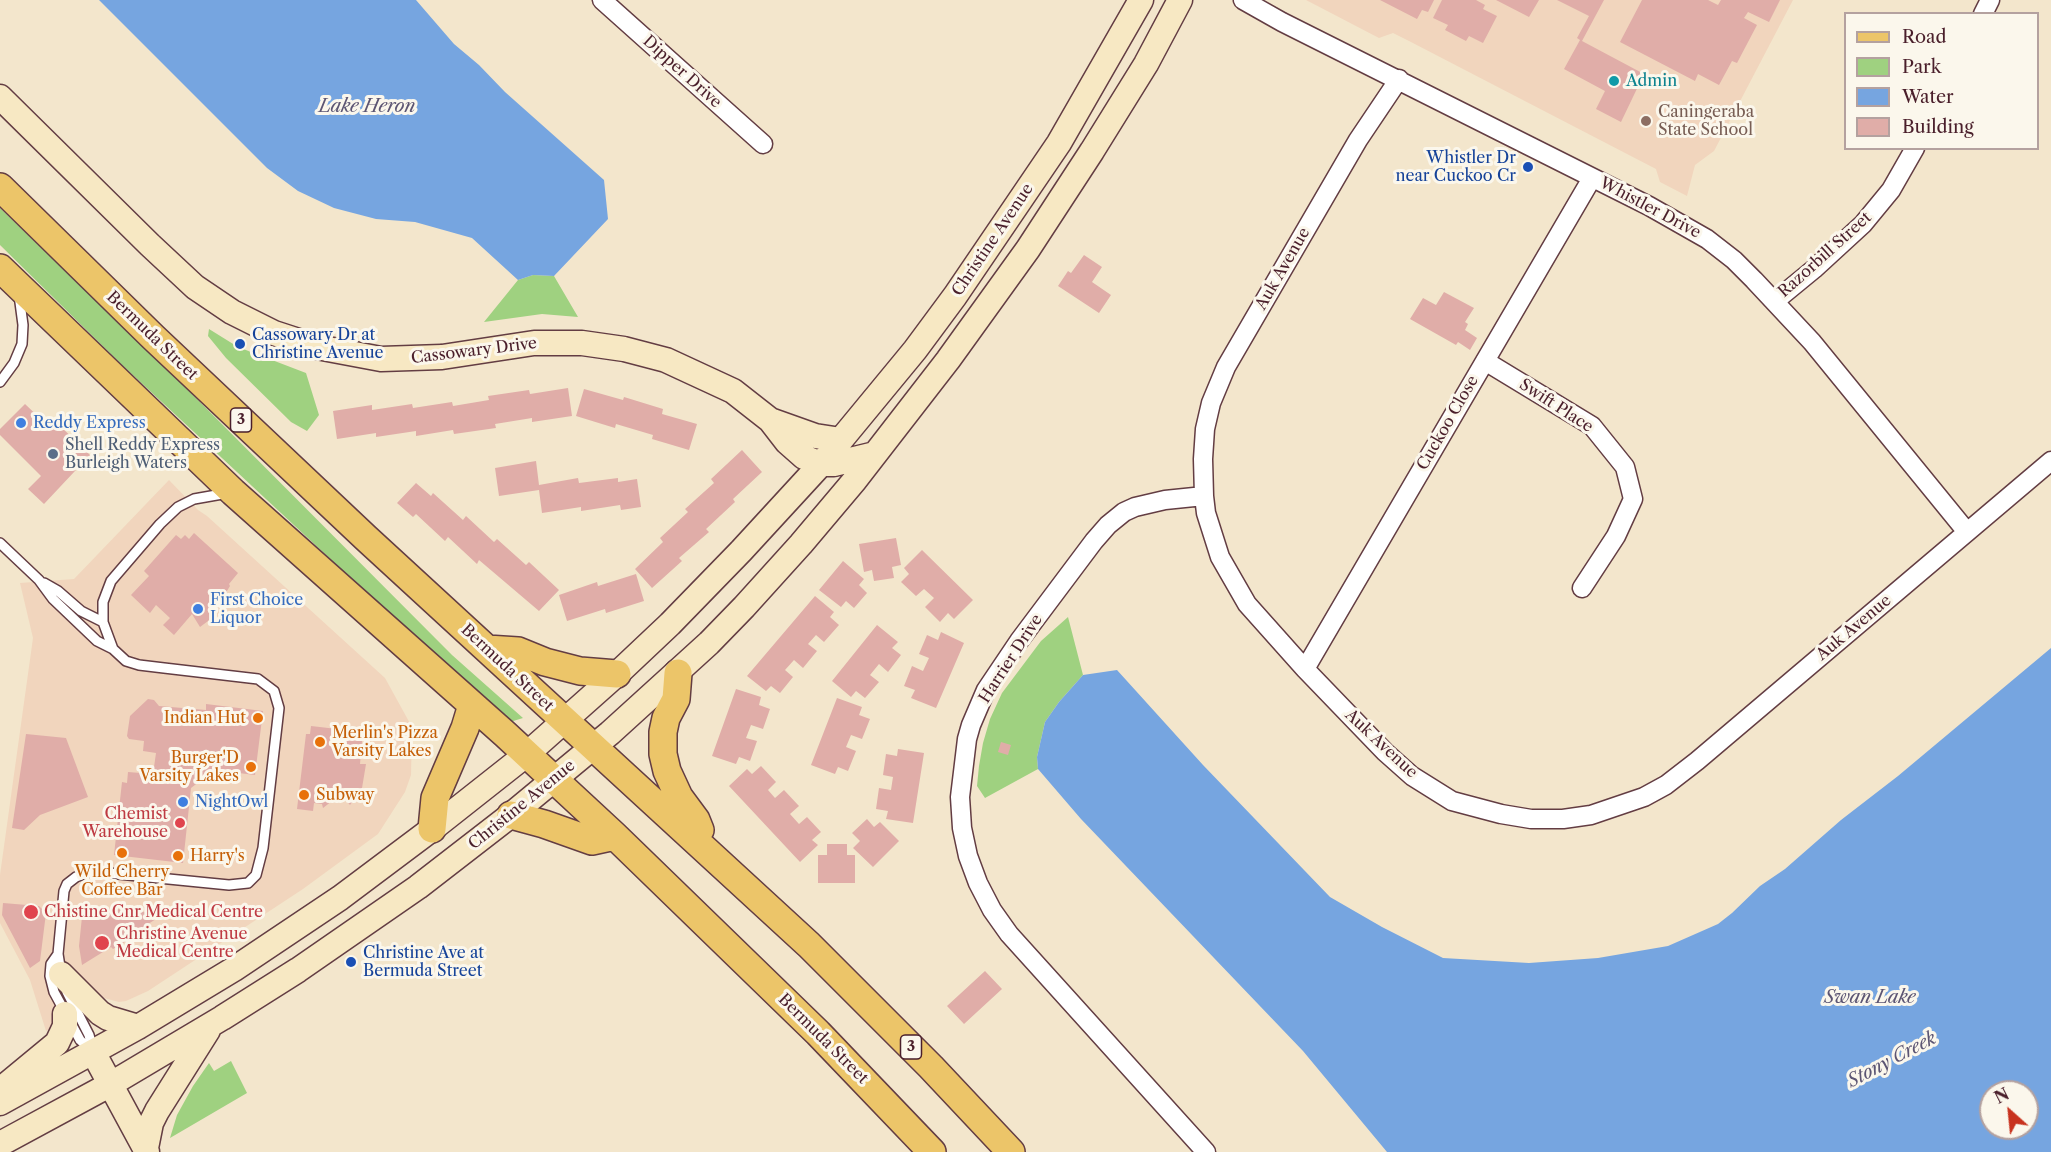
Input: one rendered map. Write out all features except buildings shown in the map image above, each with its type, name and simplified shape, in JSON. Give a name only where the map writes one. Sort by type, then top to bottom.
[{"type":"main road","name":"Bermuda Street","points":[[0,187],[203,384],[565,722],[708,850],[871,1005],[1011,1152]]},
{"type":"main road","name":"Bermuda Street","points":[[9,277],[233,492],[527,754],[615,836],[802,1017],[932,1152]]},
{"type":"main road","points":[[487,649],[518,651],[545,662],[580,671],[617,674]]},
{"type":"main road","points":[[678,672],[676,699],[666,718],[663,732],[663,754],[673,785],[696,820],[708,850]]},
{"type":"main road","points":[[432,829],[435,798],[465,728],[472,705]]},
{"type":"main road","points":[[511,816],[544,824],[592,842],[615,836]]},
{"type":"street","name":"Dipper Drive","points":[[602,0],[763,144]]},
{"type":"street","name":"Christine Avenue","points":[[0,1103],[138,1027],[292,931],[432,829],[527,754],[617,674],[705,588],[821,464],[915,350],[955,296],[1059,143],[1141,0]]},
{"type":"street","name":"Christine Avenue","points":[[0,1144],[111,1084],[211,1025],[298,970],[418,887],[511,816],[678,672],[765,585],[875,454],[948,360],[1028,249],[1146,64],[1180,0]]},
{"type":"street","name":"Whistler Drive","points":[[1243,0],[1684,225],[1707,239],[1734,260],[1812,342],[1967,532]]},
{"type":"street","name":"Auk Avenue","points":[[1399,79],[1358,140],[1226,367],[1211,403],[1205,429],[1204,496],[1212,536],[1220,557],[1233,582],[1259,619],[1385,752],[1412,776],[1452,801],[1531,819],[1563,819],[1591,815],[1629,803],[1666,785],[2051,460]]},
{"type":"street","name":"Cassowary Drive","points":[[0,96],[188,280],[232,312],[274,333],[316,347],[381,359],[442,357],[534,343],[582,343],[624,349],[666,360],[733,391],[770,420],[793,448],[804,457],[821,464]]},
{"type":"street","name":"Razorbill Street","points":[[1774,301],[1814,269],[1868,218],[1891,190],[1914,150]]},
{"type":"street","name":"Cuckoo Close","points":[[1305,669],[1592,178]]},
{"type":"street","points":[[955,296],[982,275],[1009,239],[1019,235],[1025,238],[1028,249]]},
{"type":"street","name":"Swift Place","points":[[1485,361],[1592,426],[1624,467],[1634,499],[1616,536],[1582,588]]},
{"type":"street","name":"Cassowary Drive","points":[[770,420],[814,436],[841,440]]},
{"type":"street","points":[[821,464],[841,463],[875,454]]},
{"type":"street","name":"Harrier Drive","points":[[1204,496],[1165,500],[1135,507],[1124,512],[1108,525],[1094,541],[1019,641],[986,690],[967,739],[960,797],[962,828],[968,856],[978,883],[992,910],[1009,934],[1206,1152]]},
{"type":"street","points":[[59,964],[100,1013],[108,1018],[138,1027]]},
{"type":"street","points":[[0,1090],[57,1043],[65,1026],[65,1014]]},
{"type":"street","points":[[146,1150],[151,1124],[157,1111],[211,1025]]},
{"type":"street","points":[[93,1052],[146,1150]]},
{"type":"lane","points":[[0,382],[14,363],[24,334],[9,277]]},
{"type":"lane","points":[[113,649],[103,622],[103,602],[111,581],[160,524],[178,507],[186,502],[233,492]]},
{"type":"lane","points":[[0,543],[39,580],[53,599],[120,657],[133,663],[258,679],[274,691],[279,708],[263,848],[256,875],[252,880],[242,885],[89,872],[76,877],[67,884],[64,891],[59,964],[66,992],[89,1035],[93,1052]]},
{"type":"lane","points":[[39,580],[58,591],[81,611],[103,622]]},
{"type":"lane","points":[[59,964],[51,964],[50,976],[54,992],[80,1040],[93,1052]]},
{"type":"shaded area","name":"Caningeraba State School","points":[[1306,0],[1793,0],[1714,151],[1695,165],[1687,196],[1660,182],[1656,169],[1409,41],[1393,33],[1379,38]]},
{"type":"shaded area","points":[[169,480],[198,510],[385,678],[412,727],[411,775],[405,792],[378,834],[303,889],[148,991],[126,1001],[119,1002],[104,998],[46,1031],[30,980],[0,923],[0,875],[33,638],[20,583],[74,579]]},
{"type":"green space","points":[[0,208],[179,381],[452,655],[523,718],[510,722],[460,681],[445,663],[121,364],[0,245]]},
{"type":"green space","points":[[533,275],[554,276],[578,317],[542,314],[484,322],[518,280]]},
{"type":"green space","points":[[209,329],[238,347],[306,373],[319,415],[307,431],[291,422],[226,358],[208,336]]},
{"type":"green space","points":[[1068,617],[1083,675],[1045,722],[1037,757],[1038,769],[985,798],[977,786],[983,743],[990,719],[1002,693],[1041,641]]},
{"type":"green space","points":[[231,1061],[247,1093],[170,1138],[177,1115],[209,1063],[214,1071]]},
{"type":"water","name":"Lake Heron","points":[[99,0],[416,0],[454,44],[604,180],[608,219],[554,276],[533,275],[518,280],[472,238],[415,222],[376,219],[334,208],[298,191],[267,168]]},
{"type":"water","name":"Swan Lake","points":[[2051,648],[2051,1152],[1387,1152],[1303,1051],[1081,819],[1038,769],[1037,757],[1045,722],[1083,675],[1117,670],[1203,765],[1330,897],[1443,958],[1529,963],[1598,958],[1668,946],[1718,924],[1760,886],[1785,869],[1841,820],[1898,776]]},
{"type":"place","name":"Admin","points":[[1614,81]]},
{"type":"place","name":"Caningeraba State School","points":[[1646,121]]},
{"type":"place","name":"Whistler Dr near Cuckoo Cr","points":[[1528,167]]},
{"type":"place","name":"Cassowary Dr at Christine Avenue","points":[[240,344]]},
{"type":"place","name":"Reddy Express","points":[[21,423]]},
{"type":"place","name":"Shell Reddy Express Burleigh Waters","points":[[53,454]]},
{"type":"place","name":"First Choice Liquor","points":[[198,609]]},
{"type":"place","name":"Indian Hut","points":[[258,718]]},
{"type":"place","name":"Merlin's Pizza Varsity Lakes","points":[[320,742]]},
{"type":"place","name":"Burger'D Varsity Lakes","points":[[251,767]]},
{"type":"place","name":"Subway","points":[[304,795]]},
{"type":"place","name":"NightOwl","points":[[183,802]]},
{"type":"place","name":"Chemist Warehouse","points":[[180,823]]},
{"type":"place","name":"Wild Cherry Coffee Bar","points":[[122,853]]},
{"type":"place","name":"Harry's","points":[[178,856]]},
{"type":"place","name":"Chistine Cnr Medical Centre","points":[[31,912]]},
{"type":"place","name":"Christine Avenue Medical Centre","points":[[102,943]]},
{"type":"place","name":"Christine Ave at Bermuda Street","points":[[351,962]]},
{"type":"water label","name":"Stony Creek","points":[[1892,1060]]}]
